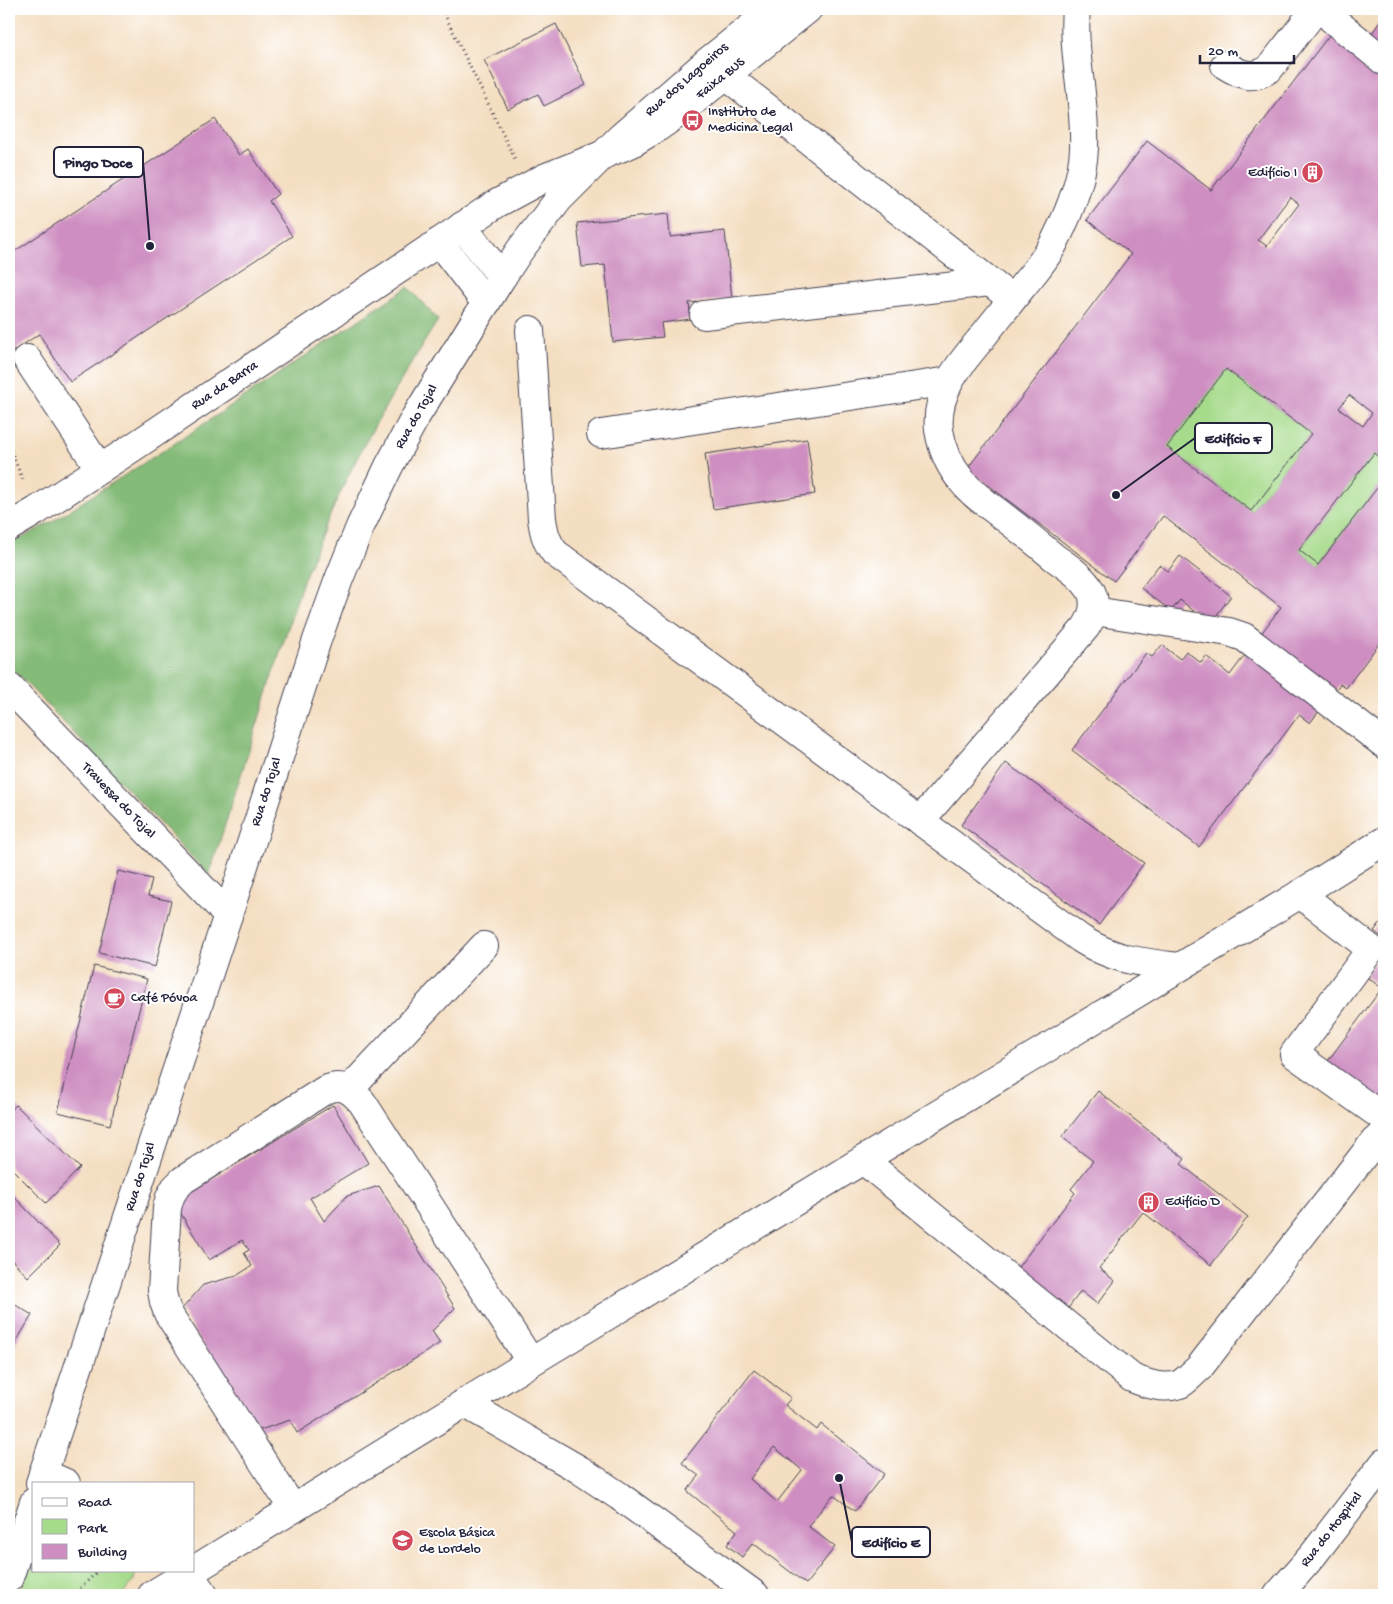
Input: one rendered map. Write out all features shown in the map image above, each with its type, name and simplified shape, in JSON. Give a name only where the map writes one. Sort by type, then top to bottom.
[{"type":"street","name":"Rua dos Lagoeiros","points":[[603,154],[716,69],[774,9]]},
{"type":"street","name":"Faixa BUS","points":[[716,69],[808,9]]},
{"type":"street","points":[[920,821],[1086,627],[1094,611],[1094,601],[1085,583],[970,490],[956,474],[946,453],[939,426],[940,407],[949,381],[1042,262],[1055,242],[1073,197],[1082,164],[1084,148],[1084,130],[1075,43],[1076,9]]},
{"type":"street","points":[[1224,65],[1236,72],[1249,76],[1260,75],[1269,69],[1316,9]]},
{"type":"street","points":[[1325,9],[1332,19],[1384,61]]},
{"type":"street","points":[[716,69],[1012,299]]},
{"type":"street","name":"Rua da Barra","points":[[9,527],[100,469],[496,204],[557,172],[603,154]]},
{"type":"street","name":"Rua do Tojal","points":[[50,1479],[317,640],[360,527],[389,466],[416,416],[502,277],[520,250],[560,199],[603,154]]},
{"type":"street","points":[[462,226],[502,277]]},
{"type":"street","points":[[439,242],[486,303]]},
{"type":"street","points":[[704,315],[990,282]]},
{"type":"street","points":[[530,330],[542,518],[548,544],[555,553],[1090,945],[1124,959],[1178,967]]},
{"type":"street","points":[[27,359],[100,469]]},
{"type":"street","points":[[601,434],[949,381]]},
{"type":"street","points":[[1094,611],[1229,632],[1244,637],[1384,744]]},
{"type":"street","name":"Travessa do Tojal","points":[[9,687],[228,915]]},
{"type":"street","points":[[195,1568],[1384,841]]},
{"type":"street","points":[[1300,894],[1371,949],[1294,1054],[1384,1118]]},
{"type":"street","points":[[348,1090],[484,946]]},
{"type":"street","points":[[293,1509],[166,1308],[162,1281],[167,1208],[175,1188],[183,1180],[325,1090],[334,1086],[343,1087],[353,1092],[362,1102],[531,1362]]},
{"type":"street","points":[[862,1160],[1132,1378],[1150,1386],[1165,1386],[1181,1384],[1198,1368],[1374,1142],[1384,1133]]},
{"type":"street","points":[[464,1404],[580,1470],[619,1496],[755,1595]]},
{"type":"street","name":"Rua do Hospital","points":[[1278,1595],[1313,1554],[1384,1463]]},
{"type":"street","points":[[9,1578],[32,1508]]},
{"type":"street","points":[[152,1595],[188,1572]]},
{"type":"street","points":[[191,1572],[204,1595]]},
{"type":"path","points":[[442,9],[528,186]]},
{"type":"path","points":[[9,446],[36,511]]},
{"type":"path","points":[[73,1595],[97,1572]]},
{"type":"green space","points":[[408,287],[438,320],[396,388],[357,458],[321,536],[302,584],[209,875],[9,665],[9,545],[51,522],[177,442]]},
{"type":"green space","points":[[1226,369],[1311,434],[1251,511],[1167,447]]},
{"type":"green space","points":[[1374,453],[1384,462],[1384,479],[1318,565],[1299,550]]},
{"type":"green space","points":[[32,1559],[32,1572],[136,1572],[133,1582],[122,1595],[19,1595]]},
{"type":"building","points":[[1384,16],[1384,37],[1379,44],[1384,49],[1384,462],[1374,453],[1299,550],[1318,565],[1384,479],[1384,637],[1346,688],[1340,684],[1310,723],[1299,715],[1199,847],[1072,750],[1146,653],[1152,657],[1162,645],[1180,659],[1186,651],[1201,663],[1206,656],[1230,675],[1281,607],[1163,516],[1114,581],[967,469],[1131,254],[1087,220],[1147,141],[1211,190],[1343,17],[1369,37]],"holes":[[[1290,197],[1299,204],[1267,246],[1258,240]],[[1226,369],[1311,434],[1251,511],[1167,447]],[[1349,395],[1372,413],[1363,426],[1339,408]]]},
{"type":"building","points":[[556,24],[586,85],[544,106],[538,94],[508,109],[484,60]]},
{"type":"building","points":[[215,119],[239,155],[248,149],[278,194],[269,201],[292,236],[70,382],[39,334],[9,354],[9,255]]},
{"type":"building","points":[[668,214],[670,237],[725,231],[732,299],[689,303],[691,319],[661,323],[663,337],[613,342],[605,265],[582,267],[577,223]]},
{"type":"building","points":[[807,439],[815,494],[713,509],[705,454]]},
{"type":"building","points":[[1180,556],[1231,596],[1210,624],[1180,600],[1171,611],[1141,588],[1159,565],[1168,571]]},
{"type":"building","points":[[1006,763],[1144,863],[1099,925],[961,825]]},
{"type":"building","points":[[118,871],[152,879],[148,896],[171,901],[155,967],[99,953]]},
{"type":"building","points":[[1384,918],[1384,939],[1374,931]]},
{"type":"building","points":[[1378,958],[1384,963],[1384,1096],[1377,1106],[1324,1066],[1382,988],[1365,976]]},
{"type":"building","points":[[94,966],[147,979],[110,1125],[58,1112]]},
{"type":"building","name":"Edifício D","points":[[1098,1091],[1185,1159],[1181,1164],[1248,1217],[1211,1265],[1143,1212],[1099,1268],[1115,1281],[1097,1304],[1081,1291],[1066,1311],[1015,1271],[1075,1193],[1071,1189],[1093,1161],[1062,1137]]},
{"type":"building","points":[[16,1105],[80,1168],[46,1203],[9,1166],[9,1112]]},
{"type":"building","points":[[333,1105],[368,1163],[310,1198],[324,1221],[347,1196],[379,1186],[455,1308],[432,1331],[440,1343],[297,1433],[290,1420],[257,1431],[181,1310],[203,1285],[236,1276],[252,1266],[244,1253],[249,1250],[242,1240],[209,1260],[174,1202]]},
{"type":"building","points":[[9,1191],[60,1245],[28,1277],[9,1257]]},
{"type":"building","points":[[9,1301],[32,1315],[9,1354]]},
{"type":"building","points":[[754,1370],[791,1398],[785,1405],[817,1430],[821,1424],[884,1474],[855,1511],[833,1495],[808,1526],[835,1547],[806,1584],[753,1543],[742,1557],[727,1545],[737,1531],[687,1491],[699,1476],[682,1463]],"holes":[[[774,1447],[802,1470],[777,1502],[750,1479]]]},
{"type":"place","name":"Instituto de Medicina Legal","points":[[692,120]]},
{"type":"place","name":"Edifício I","points":[[1313,173]]},
{"type":"place","name":"Pingo Doce","points":[[150,246]]},
{"type":"place","name":"Edifício F","points":[[1116,495]]},
{"type":"place","name":"Café Póvoa","points":[[115,998]]},
{"type":"place","name":"Edifício D","points":[[1149,1202]]},
{"type":"place","name":"Edifício E","points":[[839,1478]]},
{"type":"place","name":"Escola Básica de Lordelo","points":[[403,1541]]}]
